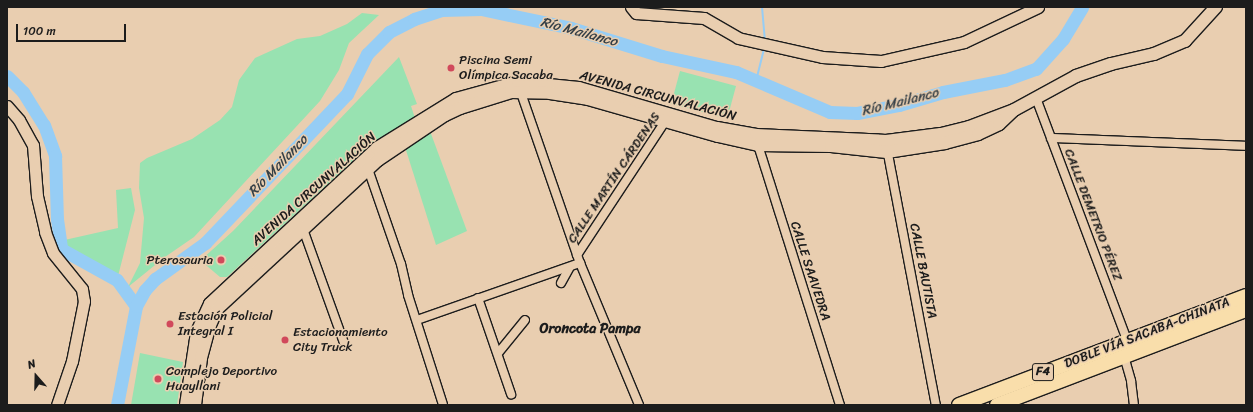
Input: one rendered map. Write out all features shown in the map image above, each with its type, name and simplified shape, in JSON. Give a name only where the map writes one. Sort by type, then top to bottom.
[{"type":"highway","name":"DOBLE VÍA SACABA-CHIÑATA","points":[[958,405],[1246,296]]},
{"type":"highway","name":"DOBLE VÍA SACABA-CHIÑATA","points":[[997,405],[1246,310]]},
{"type":"main road","name":"AVENIDA CIRCUNVALACIÓN","points":[[668,118],[758,145],[887,146],[946,143],[978,134],[999,124],[1014,110],[1076,76],[1111,64],[1154,54],[1185,40],[1216,7]]},
{"type":"main road","name":"AVENIDA CIRCUNVALACIÓN","points":[[227,294],[365,165],[425,123],[519,86],[588,99],[668,118],[756,135],[887,146]]},
{"type":"main road","name":"AVENIDA CIRCUNVALACIÓN","points":[[186,405],[205,310],[227,294],[303,229],[365,165]]},
{"type":"main road","name":"AVENIDA CIRCUNVALACIÓN","points":[[195,405],[201,358],[202,331]]},
{"type":"street","points":[[631,7],[636,13],[704,18],[738,38],[822,57],[881,61],[964,42],[1022,10],[1038,7]]},
{"type":"street","name":"CALLE MARTÍN CÁRDENAS","points":[[519,86],[580,263],[639,405]]},
{"type":"street","name":"CALLE DEMETRIO PÉREZ","points":[[1036,98],[1128,340]]},
{"type":"street","points":[[7,106],[19,120],[33,145],[37,196],[45,232],[54,253],[82,289],[84,301],[72,361],[56,405]]},
{"type":"street","name":"CALLE MARTÍN CÁRDENAS","points":[[577,255],[668,118]]},
{"type":"street","points":[[1051,138],[1246,146]]},
{"type":"street","name":"CALLE SAAVEDRA","points":[[758,145],[840,405]]},
{"type":"street","name":"CALLE BAUTISTA","points":[[887,146],[936,405]]},
{"type":"street","points":[[365,165],[401,264],[443,405]]},
{"type":"street","points":[[303,229],[344,343]]},
{"type":"street","points":[[417,320],[580,263]]},
{"type":"street","points":[[561,283],[570,267]]},
{"type":"street","points":[[478,298],[498,352],[511,394]]},
{"type":"street","points":[[498,352],[525,320]]},
{"type":"street","points":[[1124,356],[1131,381],[1134,405]]},
{"type":"green space","points":[[362,13],[379,15],[349,43],[339,70],[320,101],[194,237],[165,257],[128,287],[140,263],[144,218],[139,188],[140,163],[147,158],[192,139],[220,120],[232,107],[239,80],[255,58],[297,39],[320,36],[347,24]]},
{"type":"green space","points":[[399,57],[417,104],[411,106],[415,118],[370,145],[227,277],[220,277],[207,266],[201,260],[233,231]]},
{"type":"green space","points":[[680,71],[736,86],[727,119],[671,104]]},
{"type":"green space","points":[[430,131],[467,231],[436,245],[405,147]]},
{"type":"green space","points":[[131,188],[135,210],[117,280],[61,249],[60,241],[118,228],[116,190]]},
{"type":"green space","name":"Complejo Deportivo Huayllani","points":[[140,353],[183,362],[177,405],[131,405]]},
{"type":"waterway","points":[[762,7],[765,40]]},
{"type":"waterway","name":"Río Mailanco","points":[[117,405],[136,306],[145,290],[155,279],[205,243],[347,94],[367,54],[389,32],[414,19],[441,10],[481,9],[571,28],[662,56],[736,72],[830,112],[857,113],[899,105],[943,92],[1005,80],[1036,69],[1063,39],[1082,7]]},
{"type":"waterway","points":[[756,81],[764,48]]},
{"type":"waterway","points":[[7,76],[23,92],[44,125],[55,156],[57,219],[61,249],[117,280],[136,306]]},
{"type":"place","name":"Piscina Semi Olímpica Sacaba","points":[[451,68]]},
{"type":"place","name":"Pterosauria","points":[[221,260]]},
{"type":"place","name":"Estación Policial Integral I","points":[[170,324]]},
{"type":"place","name":"Estacionamiento City Truck","points":[[285,340]]},
{"type":"place","name":"Complejo Deportivo Huayllani","points":[[158,379]]},
{"type":"district","name":"Oroncota Pampa","points":[[590,329]]}]
